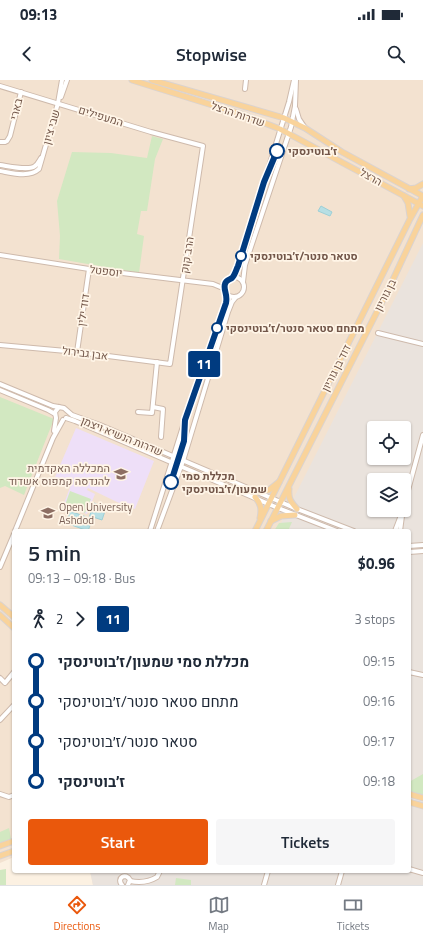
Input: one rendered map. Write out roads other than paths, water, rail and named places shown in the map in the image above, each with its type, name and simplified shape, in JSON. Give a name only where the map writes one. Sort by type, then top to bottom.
[{"type":"main road","name":"שדרות הרצל","points":[[132,80],[236,112],[280,129],[339,160]]},
{"type":"main road","name":"שדרות הרצל","points":[[152,80],[284,118]]},
{"type":"main road","points":[[284,118],[305,128],[342,152],[423,196]]},
{"type":"main road","name":"הרצל","points":[[339,160],[403,196]]},
{"type":"main road","points":[[409,189],[416,188],[423,184]]},
{"type":"main road","points":[[403,196],[421,205]]},
{"type":"main road","points":[[403,196],[408,202],[410,219]]},
{"type":"main road","name":"דוד בן גוריון","points":[[259,524],[410,219],[421,205],[423,196]]},
{"type":"main road","name":"בן גוריון","points":[[267,529],[390,286],[423,216]]},
{"type":"main road","points":[[417,228],[423,222]]},
{"type":"main road","points":[[258,492],[269,490],[281,481]]},
{"type":"main road","points":[[271,522],[282,516],[296,512],[289,499],[289,486]]},
{"type":"main road","points":[[255,497],[260,503],[261,507],[259,524],[256,529]]},
{"type":"main road","points":[[0,605],[12,615]]},
{"type":"main road","points":[[0,615],[12,626]]},
{"type":"main road","points":[[411,795],[423,798]]},
{"type":"main road","points":[[411,803],[423,806]]},
{"type":"main road","points":[[0,846],[12,842]]},
{"type":"main road","points":[[0,856],[12,852]]},
{"type":"street","name":"שבי ציון","points":[[58,103],[62,80]]},
{"type":"street","name":"שבי ציון","points":[[0,171],[28,174],[34,173],[39,169],[58,103],[67,80]]},
{"type":"street","points":[[245,89],[246,80]]},
{"type":"street","points":[[158,529],[183,461],[228,312],[236,297],[244,292],[243,282],[245,265],[292,122],[295,106],[295,80]]},
{"type":"street","points":[[151,529],[173,457],[226,303],[226,282],[232,278],[238,266],[295,80]]},
{"type":"street","name":"המעפילים","points":[[0,86],[151,132],[203,146]]},
{"type":"street","name":"בארי","points":[[0,142],[7,141],[10,136],[21,92]]},
{"type":"street","points":[[295,106],[299,120],[305,128]]},
{"type":"street","name":"הרב קוק","points":[[170,364],[203,146]]},
{"type":"street","name":"שבי ציון","points":[[0,165],[32,168],[37,165],[44,152]]},
{"type":"street","name":"יוספטל","points":[[0,255],[89,269],[213,284],[225,289]]},
{"type":"street","name":"דוד ילין","points":[[77,352],[89,269]]},
{"type":"street","points":[[232,278],[238,278],[243,282]]},
{"type":"street","name":"יוספטל","points":[[213,284],[226,282]]},
{"type":"street","points":[[227,294],[231,297],[236,297]]},
{"type":"street","points":[[378,333],[423,344]]},
{"type":"street","name":"אבן גבירול","points":[[0,345],[77,352],[170,364]]},
{"type":"street","points":[[138,412],[152,413],[157,362]]},
{"type":"street","points":[[0,384],[64,408],[68,412],[53,438],[16,529]]},
{"type":"street","points":[[0,390],[64,419]]},
{"type":"street","points":[[53,438],[56,409],[59,407]]},
{"type":"street","points":[[153,407],[163,409],[161,437]]},
{"type":"street","name":"שדרות הנשיא ויצמן","points":[[68,412],[72,415],[100,425],[272,498],[296,512],[333,529]]},
{"type":"street","name":"שדרות הנשיא ויצמן","points":[[64,419],[75,421],[278,508],[296,512],[348,529]]},
{"type":"street","points":[[411,480],[421,448],[423,435]]},
{"type":"street","points":[[417,459],[423,454]]},
{"type":"street","points":[[396,529],[400,517]]},
{"type":"street","points":[[400,529],[401,517]]},
{"type":"street","points":[[0,567],[12,539]]},
{"type":"street","points":[[411,546],[423,546]]},
{"type":"street","points":[[411,552],[423,551]]},
{"type":"street","points":[[411,672],[423,674]]},
{"type":"street","points":[[0,678],[5,682],[12,674]]},
{"type":"street","points":[[0,720],[12,707]]},
{"type":"street","points":[[0,794],[9,797],[12,796]]},
{"type":"street","points":[[411,870],[423,873]]},
{"type":"street","points":[[122,885],[120,879],[123,873],[128,877],[129,883],[151,880],[157,877],[159,873]]},
{"type":"street","points":[[264,885],[267,873]]},
{"type":"street","points":[[338,885],[341,873]]},
{"type":"water","points":[[321,206],[332,212],[330,216],[318,211]]},
{"type":"water","points":[[94,503],[106,508],[102,520],[93,517],[89,529],[82,529],[66,523],[70,511],[89,518]]},
{"type":"place","name":"ז׳בוטינסקי","points":[[277,151]]},
{"type":"place","name":"סטאר סנטר/ז׳בוטינסקי","points":[[241,256]]},
{"type":"place","name":"מתחם סטאר סנטר/ז׳בוטינסקי","points":[[217,328]]},
{"type":"place","name":"המכללה האקדמית להנדסה קמפוס אשדוד","points":[[121,474]]},
{"type":"place","name":"מכללת סמי שמעון/ז׳בוטינסקי","points":[[171,482]]},
{"type":"place","name":"Open University Ashdod","points":[[48,513]]}]
